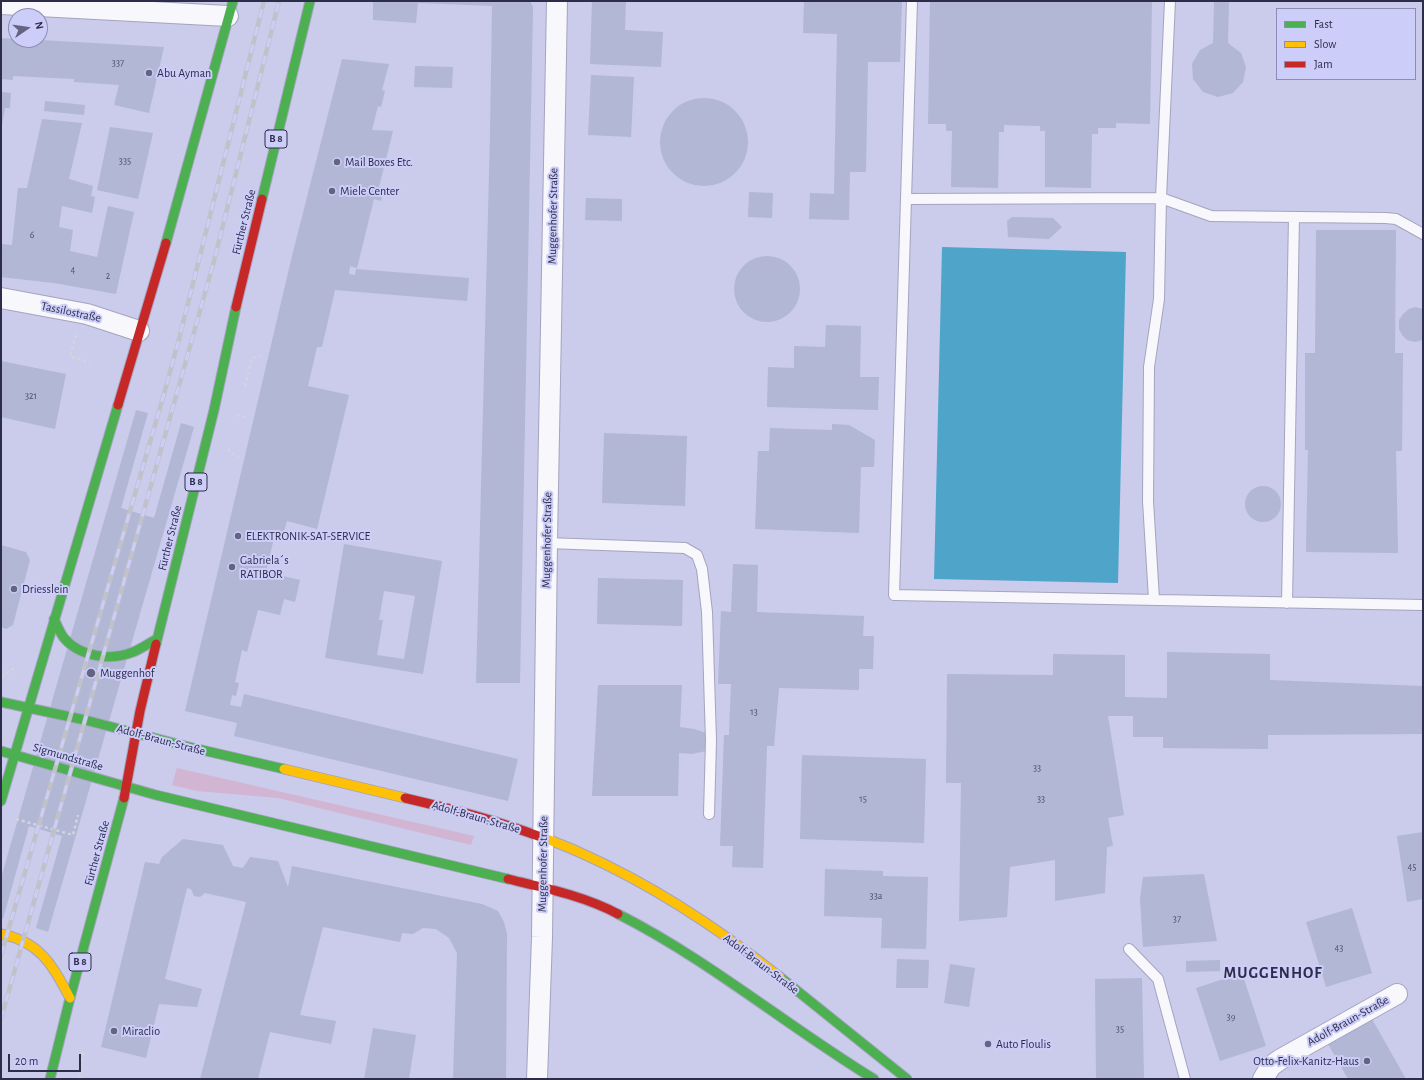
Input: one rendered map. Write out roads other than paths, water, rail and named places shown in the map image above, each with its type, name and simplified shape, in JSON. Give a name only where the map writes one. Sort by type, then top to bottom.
[{"type":"main road","name":"Fürther Straße","points":[[50,1079],[70,998],[127,787],[141,705],[214,410],[243,276],[310,1]]},
{"type":"main road","points":[[1,801],[178,203],[230,9]]},
{"type":"main road","points":[[54,619],[64,638],[80,650],[95,656],[114,656],[132,652],[157,639]]},
{"type":"main road","points":[[1,702],[28,708]]},
{"type":"main road","name":"Adolf-Braun-Straße","points":[[28,708],[466,812],[543,837],[580,852],[625,874],[712,926],[768,968],[907,1079]]},
{"type":"main road","name":"Sigmundstraße","points":[[1,752],[127,787]]},
{"type":"main road","points":[[127,787],[542,887],[600,904],[638,924],[705,965],[836,1056],[874,1079]]},
{"type":"main road","points":[[1,934],[25,941],[41,951],[55,970],[70,998]]},
{"type":"street","name":"Muggenhofer Straße","points":[[537,1079],[542,943],[547,543],[557,1]]},
{"type":"street","points":[[1,4],[230,9]]},
{"type":"street","name":"Tassilostraße","points":[[1,298],[87,314],[139,331]]},
{"type":"street","name":"Adolf-Braun-Straße","points":[[1263,1079],[1271,1066],[1281,1059],[1398,994]]},
{"type":"lane","points":[[912,1],[894,595],[1423,605]]},
{"type":"lane","points":[[1154,599],[1148,501],[1149,367],[1158,299],[1170,1]]},
{"type":"lane","points":[[906,199],[1161,198],[1211,216],[1396,219],[1423,234]]},
{"type":"lane","points":[[1287,603],[1294,217]]},
{"type":"lane","points":[[547,543],[685,548],[698,555],[702,569],[707,612],[711,741],[709,814]]},
{"type":"lane","points":[[1129,949],[1158,979],[1185,1079]]},
{"type":"water","points":[[942,247],[1126,252],[1118,583],[934,579]]},
{"type":"railway","points":[[1,955],[164,394],[264,1]]},
{"type":"railway","points":[[1,1019],[214,261],[279,1]]},
{"type":"place","name":"Abu Ayman","points":[[149,73]]},
{"type":"place","name":"Mail Boxes Etc.","points":[[337,162]]},
{"type":"place","name":"Miele Center","points":[[332,191]]},
{"type":"place","name":"ELEKTRONIK-SAT-SERVICE","points":[[238,536]]},
{"type":"place","name":"Gabriela´s RATIBOR","points":[[232,567]]},
{"type":"place","name":"Driesslein","points":[[14,589]]},
{"type":"place","name":"Muggenhof","points":[[91,673]]},
{"type":"place","name":"Miraclio","points":[[114,1031]]},
{"type":"place","name":"Auto Floulis","points":[[988,1044]]},
{"type":"place","name":"Otto-Felix-Kanitz-Haus","points":[[1367,1061]]},
{"type":"district","name":"MUGGENHOF","points":[[1273,973]]}]
